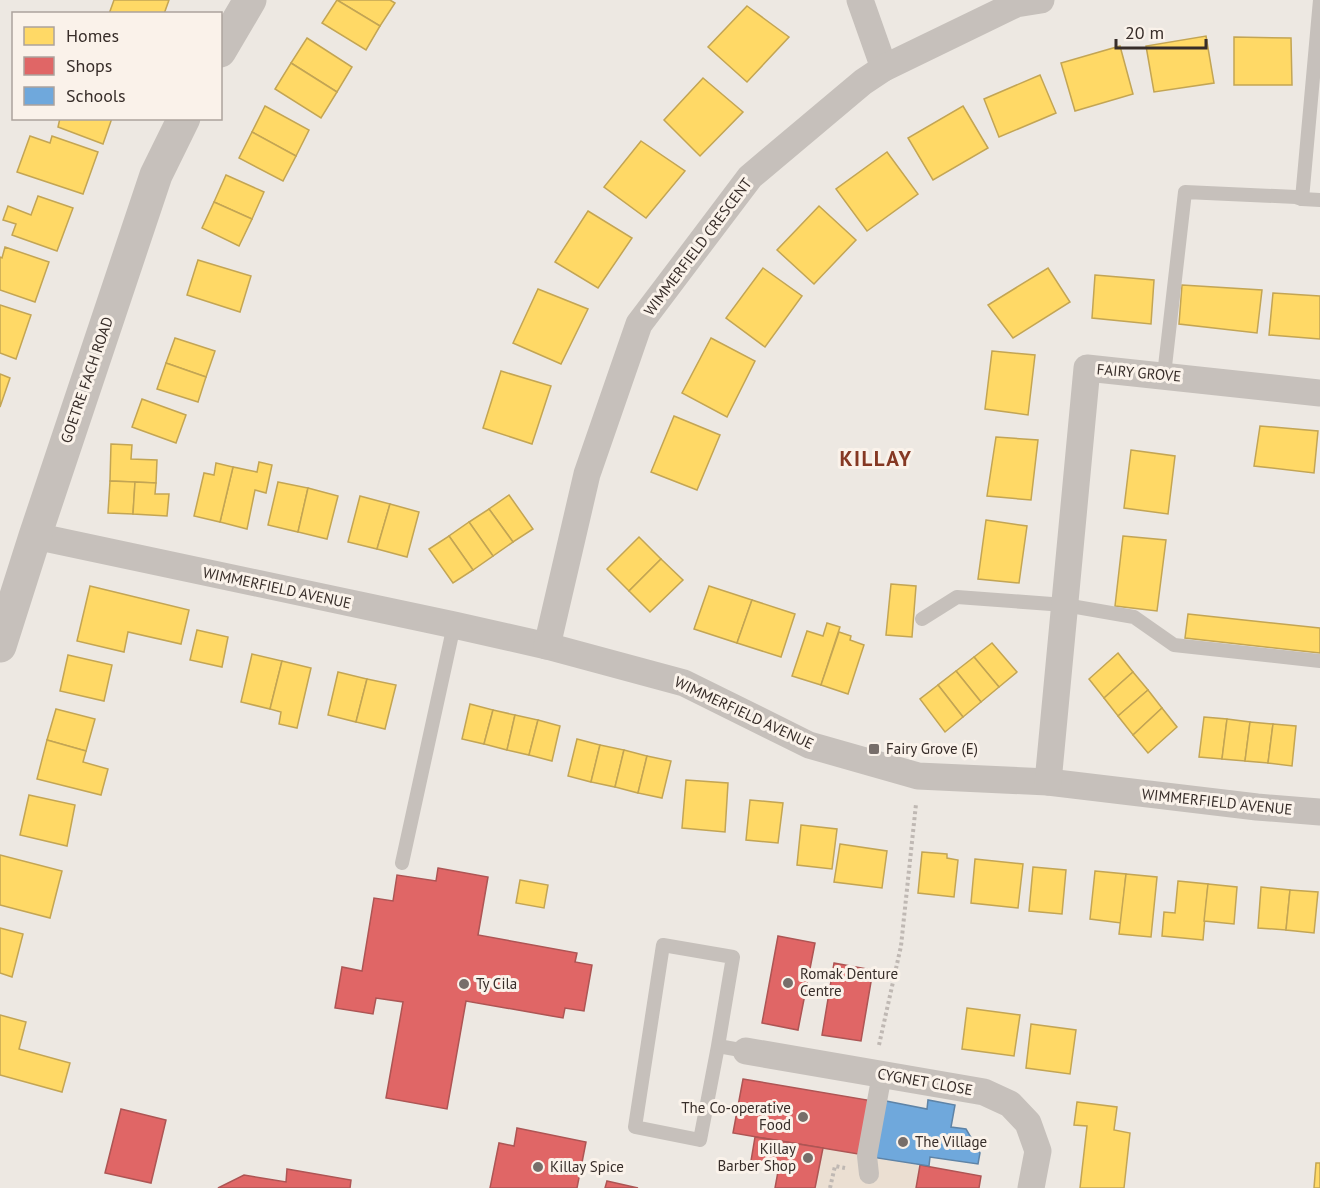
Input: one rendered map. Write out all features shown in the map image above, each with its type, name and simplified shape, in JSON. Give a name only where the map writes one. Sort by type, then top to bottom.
[{"type":"street","points":[[222,48],[250,0]]},
{"type":"street","points":[[860,0],[884,68]]},
{"type":"street","name":"WIMMERFIELD CRESCENT","points":[[547,646],[586,474],[639,324],[750,177],[863,82],[884,68],[1016,4],[1041,0]]},
{"type":"street","name":"GOETRE FACH ROAD","points":[[0,646],[156,175],[183,120]]},
{"type":"street","name":"FAIRY GROVE","points":[[1048,782],[1087,368],[1320,393]]},
{"type":"street","name":"WIMMERFIELD AVENUE","points":[[35,536],[547,646],[684,683],[809,745],[918,776],[1048,782],[1257,807],[1320,812]]},
{"type":"street","name":"CYGNET CLOSE","points":[[746,1051],[984,1092],[1010,1104],[1028,1123],[1038,1151],[1031,1188]]},
{"type":"street","points":[[869,1173],[867,1156],[882,1074]]},
{"type":"lane","points":[[1302,199],[1320,0]]},
{"type":"lane","points":[[1164,375],[1185,192],[1320,200]]},
{"type":"lane","points":[[922,619],[957,597],[1065,605],[1134,617],[1174,645],[1320,661]]},
{"type":"lane","points":[[402,863],[454,625]]},
{"type":"lane","points":[[663,945],[733,957],[718,1046],[700,1140],[634,1127],[663,945]]},
{"type":"lane","points":[[718,1046],[746,1051]]},
{"type":"path","points":[[882,1074],[879,1048],[901,946],[918,776]]},
{"type":"shaded area","points":[[823,1148],[920,1165],[916,1188],[815,1188]]},
{"type":"building: Homes","points":[[114,0],[169,0],[165,12],[110,12]]},
{"type":"building: Homes","points":[[337,0],[390,0],[395,3],[380,26]]},
{"type":"building: Homes","points":[[337,0],[380,26],[366,50],[322,23]]},
{"type":"building: Homes","points":[[747,6],[789,37],[747,82],[708,47]]},
{"type":"building: Homes","points":[[1206,36],[1214,83],[1154,92],[1146,46]]},
{"type":"building: Homes","points":[[1234,37],[1291,38],[1292,85],[1234,85]]},
{"type":"building: Homes","points":[[307,38],[352,67],[337,92],[291,63]]},
{"type":"building: Homes","points":[[1120,46],[1133,94],[1075,111],[1061,63]]},
{"type":"building: Homes","points":[[291,63],[337,92],[321,118],[275,89]]},
{"type":"building: Homes","points":[[1040,75],[1056,113],[999,137],[984,99]]},
{"type":"building: Homes","points":[[703,78],[743,112],[700,156],[664,120]]},
{"type":"building: Homes","points":[[265,106],[309,130],[296,156],[252,132]]},
{"type":"building: Homes","points":[[963,106],[988,148],[933,180],[908,138]]},
{"type":"building: Homes","points":[[60,120],[111,120],[103,144],[58,127]]},
{"type":"building: Homes","points":[[252,132],[296,156],[283,181],[239,158]]},
{"type":"building: Homes","points":[[30,136],[50,143],[52,136],[98,152],[83,194],[17,172]]},
{"type":"building: Homes","points":[[641,141],[685,171],[646,218],[604,187]]},
{"type":"building: Homes","points":[[887,152],[918,194],[867,231],[836,189]]},
{"type":"building: Homes","points":[[226,175],[264,192],[252,219],[214,202]]},
{"type":"building: Homes","points":[[38,196],[73,208],[57,251],[12,235],[16,224],[3,220],[8,206],[31,215]]},
{"type":"building: Homes","points":[[214,202],[252,219],[239,246],[202,228]]},
{"type":"building: Homes","points":[[819,206],[856,240],[814,284],[777,250]]},
{"type":"building: Homes","points":[[588,211],[632,238],[598,288],[555,262]]},
{"type":"building: Homes","points":[[5,247],[49,262],[35,302],[0,290],[0,257],[2,258]]},
{"type":"building: Homes","points":[[198,260],[251,276],[240,312],[187,295]]},
{"type":"building: Homes","points":[[763,268],[802,296],[765,347],[726,318]]},
{"type":"building: Homes","points":[[1048,268],[1070,302],[1013,338],[988,305]]},
{"type":"building: Homes","points":[[1095,275],[1154,280],[1151,324],[1092,318]]},
{"type":"building: Homes","points":[[1182,285],[1262,290],[1257,333],[1179,324]]},
{"type":"building: Homes","points":[[538,289],[588,309],[561,364],[513,343]]},
{"type":"building: Homes","points":[[1273,293],[1320,296],[1320,339],[1269,335]]},
{"type":"building: Homes","points":[[0,305],[31,315],[16,359],[0,353]]},
{"type":"building: Homes","points":[[175,338],[215,351],[206,377],[166,363]]},
{"type":"building: Homes","points":[[711,338],[755,361],[727,417],[682,393]]},
{"type":"building: Homes","points":[[992,351],[1035,355],[1028,415],[985,409]]},
{"type":"building: Homes","points":[[166,363],[206,377],[198,402],[157,389]]},
{"type":"building: Homes","points":[[501,371],[551,386],[532,444],[483,428]]},
{"type":"building: Homes","points":[[0,374],[10,378],[0,407]]},
{"type":"building: Homes","points":[[142,399],[186,415],[176,443],[132,427]]},
{"type":"building: Homes","points":[[674,416],[720,435],[697,490],[651,472]]},
{"type":"building: Homes","points":[[1260,426],[1318,431],[1314,473],[1254,466]]},
{"type":"building: Homes","points":[[996,437],[1038,440],[1031,500],[987,496]]},
{"type":"building: Homes","points":[[111,444],[132,445],[131,459],[157,460],[156,483],[110,481]]},
{"type":"building: Homes","points":[[1131,450],[1175,456],[1168,514],[1124,508]]},
{"type":"building: Homes","points":[[259,462],[272,465],[266,493],[255,490],[247,529],[220,522],[233,467],[257,472]]},
{"type":"building: Homes","points":[[216,463],[233,467],[220,522],[194,516],[204,473],[214,475]]},
{"type":"building: Homes","points":[[110,481],[135,482],[133,514],[108,513]]},
{"type":"building: Homes","points":[[135,482],[156,483],[155,494],[169,494],[167,516],[133,514]]},
{"type":"building: Homes","points":[[278,482],[308,488],[298,532],[268,525]]},
{"type":"building: Homes","points":[[308,488],[338,496],[327,539],[298,532]]},
{"type":"building: Homes","points":[[509,495],[533,529],[513,542],[489,509]]},
{"type":"building: Homes","points":[[360,496],[390,504],[377,549],[348,542]]},
{"type":"building: Homes","points":[[390,504],[419,512],[407,557],[377,549]]},
{"type":"building: Homes","points":[[489,509],[513,542],[493,556],[469,522]]},
{"type":"building: Homes","points":[[986,520],[1027,526],[1019,583],[978,579]]},
{"type":"building: Homes","points":[[469,522],[493,556],[473,570],[449,536]]},
{"type":"building: Homes","points":[[449,536],[473,570],[453,583],[429,549]]},
{"type":"building: Homes","points":[[1123,536],[1166,540],[1157,611],[1115,606]]},
{"type":"building: Homes","points":[[639,537],[661,559],[629,591],[607,569]]},
{"type":"building: Homes","points":[[661,559],[683,580],[650,612],[629,591]]},
{"type":"building: Homes","points":[[891,584],[916,586],[912,637],[886,635]]},
{"type":"building: Homes","points":[[90,586],[189,610],[181,644],[128,632],[124,652],[77,641]]},
{"type":"building: Homes","points":[[709,586],[752,600],[737,643],[694,629]]},
{"type":"building: Homes","points":[[752,600],[795,614],[781,657],[737,643]]},
{"type":"building: Homes","points":[[1188,614],[1320,628],[1320,653],[1185,638]]},
{"type":"building: Homes","points":[[827,623],[840,627],[821,685],[792,676],[807,631],[823,636]]},
{"type":"building: Homes","points":[[197,630],[228,637],[222,667],[190,660]]},
{"type":"building: Homes","points":[[839,632],[851,636],[850,640],[864,645],[848,694],[821,685]]},
{"type":"building: Homes","points":[[992,643],[1017,672],[999,687],[974,657]]},
{"type":"building: Homes","points":[[1118,653],[1133,672],[1104,698],[1089,679]]},
{"type":"building: Homes","points":[[252,654],[282,661],[270,709],[241,702]]},
{"type":"building: Homes","points":[[68,655],[112,665],[104,701],[60,691]]},
{"type":"building: Homes","points":[[974,657],[999,687],[981,702],[956,671]]},
{"type":"building: Homes","points":[[282,661],[311,668],[297,728],[279,724],[281,712],[270,709]]},
{"type":"building: Homes","points":[[956,671],[981,702],[963,717],[938,685]]},
{"type":"building: Homes","points":[[338,672],[367,679],[356,722],[328,715]]},
{"type":"building: Homes","points":[[1133,672],[1148,690],[1118,716],[1104,698]]},
{"type":"building: Homes","points":[[367,679],[396,685],[385,729],[356,722]]},
{"type":"building: Homes","points":[[938,685],[963,717],[945,732],[920,699]]},
{"type":"building: Homes","points":[[1148,690],[1162,708],[1133,735],[1118,716]]},
{"type":"building: Homes","points":[[470,704],[493,710],[484,744],[462,739]]},
{"type":"building: Homes","points":[[1162,708],[1177,727],[1148,753],[1133,735]]},
{"type":"building: Homes","points":[[56,709],[95,719],[86,751],[47,740]]},
{"type":"building: Homes","points":[[493,710],[515,715],[507,750],[484,744]]},
{"type":"building: Homes","points":[[515,715],[538,720],[529,755],[507,750]]},
{"type":"building: Homes","points":[[1204,717],[1227,719],[1222,759],[1199,757]]},
{"type":"building: Homes","points":[[1227,719],[1250,722],[1245,761],[1222,759]]},
{"type":"building: Homes","points":[[538,720],[560,726],[552,761],[529,755]]},
{"type":"building: Homes","points":[[1250,722],[1273,724],[1268,763],[1245,761]]},
{"type":"building: Homes","points":[[1273,724],[1296,726],[1292,766],[1268,763]]},
{"type":"building: Homes","points":[[577,739],[600,745],[591,782],[568,776]]},
{"type":"building: Homes","points":[[47,740],[86,751],[83,762],[108,769],[101,795],[37,779]]},
{"type":"building: Homes","points":[[600,745],[624,750],[615,787],[591,782]]},
{"type":"building: Homes","points":[[624,750],[647,756],[638,793],[615,787]]},
{"type":"building: Homes","points":[[647,756],[671,761],[662,798],[638,793]]},
{"type":"building: Homes","points":[[686,780],[728,783],[725,832],[682,828]]},
{"type":"building: Homes","points":[[29,795],[75,805],[67,846],[20,835]]},
{"type":"building: Homes","points":[[750,800],[783,803],[778,843],[746,840]]},
{"type":"building: Homes","points":[[801,825],[837,829],[832,869],[797,865]]},
{"type":"building: Homes","points":[[840,844],[887,851],[882,888],[834,882]]},
{"type":"building: Homes","points":[[922,852],[947,854],[947,858],[958,860],[954,897],[918,893]]},
{"type":"building: Homes","points":[[0,855],[62,871],[50,918],[0,905]]},
{"type":"building: Homes","points":[[975,859],[1023,864],[1018,908],[971,903]]},
{"type":"building: Homes","points":[[1033,867],[1066,870],[1062,914],[1029,911]]},
{"type":"building: Homes","points":[[1095,871],[1126,874],[1121,923],[1090,919]]},
{"type":"building: Homes","points":[[1126,874],[1157,877],[1151,937],[1119,934]]},
{"type":"building: Homes","points":[[520,880],[548,885],[544,908],[516,903]]},
{"type":"building: Homes","points":[[1178,881],[1208,884],[1203,940],[1162,936],[1164,912],[1175,913]]},
{"type":"building: Homes","points":[[1208,884],[1237,887],[1234,924],[1204,921]]},
{"type":"building: Homes","points":[[1261,887],[1290,890],[1286,930],[1258,928]]},
{"type":"building: Homes","points":[[1290,890],[1318,892],[1314,933],[1286,930]]},
{"type":"building: Homes","points":[[0,928],[23,934],[12,977],[0,973]]},
{"type":"building: Homes","points":[[967,1008],[1020,1015],[1014,1056],[962,1049]]},
{"type":"building: Homes","points":[[0,1015],[26,1022],[19,1049],[70,1063],[62,1092],[0,1075]]},
{"type":"building: Homes","points":[[1031,1024],[1076,1030],[1070,1074],[1026,1068]]},
{"type":"building: Homes","points":[[1077,1102],[1117,1107],[1114,1130],[1130,1133],[1124,1188],[1080,1188],[1087,1126],[1074,1125]]},
{"type":"building: Homes","points":[[1316,1163],[1320,1163],[1320,1188],[1314,1188]]},
{"type":"building: Shops","name":"Ty Cila","points":[[438,868],[488,877],[478,935],[577,953],[575,962],[592,965],[584,1011],[565,1008],[563,1018],[466,1001],[447,1109],[386,1098],[403,1002],[376,998],[373,1014],[335,1008],[342,967],[362,971],[374,898],[393,901],[397,875],[436,881]]},
{"type":"building: Shops","name":"Romak Denture Centre","points":[[778,936],[815,943],[798,1030],[762,1023]]},
{"type":"building: Shops","name":"Romak Denture Centre","points":[[834,963],[873,970],[861,1041],[822,1035]]},
{"type":"building: Shops","name":"The Co-operative Food","points":[[743,1079],[873,1101],[864,1155],[733,1133]]},
{"type":"building: Shops","points":[[121,1109],[166,1120],[151,1183],[105,1173]]},
{"type":"building: Shops","name":"Killay Spice","points":[[517,1128],[586,1142],[577,1188],[490,1188],[499,1143],[514,1146]]},
{"type":"building: Shops","points":[[755,1137],[823,1148],[815,1188],[775,1188],[779,1166],[751,1161]]},
{"type":"building: Shops","points":[[920,1165],[981,1176],[979,1188],[916,1188]]},
{"type":"building: Shops","points":[[287,1169],[351,1180],[350,1188],[218,1188],[244,1175],[286,1182]]},
{"type":"building: Shops","points":[[607,1181],[638,1188],[605,1188]]},
{"type":"building: Schools","points":[[881,1100],[927,1109],[928,1100],[955,1105],[951,1127],[966,1129],[980,1153],[978,1164],[930,1157],[929,1166],[871,1157]]},
{"type":"place","name":"Fairy Grove (E)","points":[[874,749]]},
{"type":"place","name":"Romak Denture Centre","points":[[788,983]]},
{"type":"place","name":"Ty Cila","points":[[464,984]]},
{"type":"place","name":"The Co-operative Food","points":[[803,1117]]},
{"type":"place","name":"The Village","points":[[903,1142]]},
{"type":"place","name":"Killay Barber Shop","points":[[808,1158]]},
{"type":"place","name":"Killay Spice","points":[[538,1167]]},
{"type":"district","name":"KILLAY","points":[[876,459]]}]
